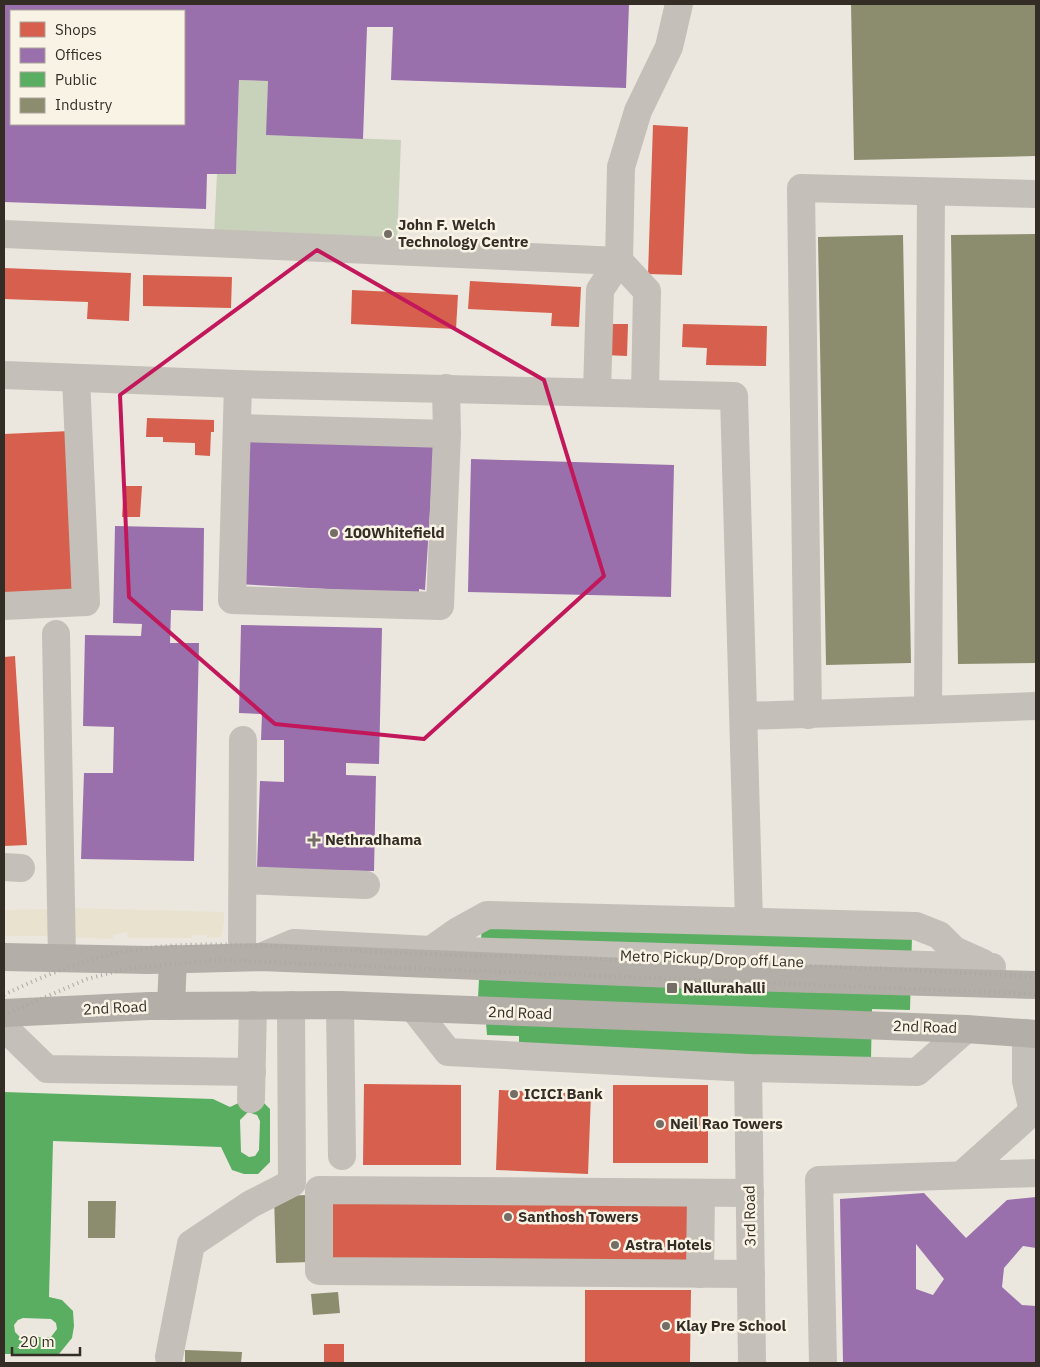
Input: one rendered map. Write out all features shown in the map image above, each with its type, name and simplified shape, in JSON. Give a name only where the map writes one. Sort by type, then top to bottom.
[{"type":"main road","points":[[4,957],[173,959],[251,957],[746,977],[1036,985]]},
{"type":"main road","points":[[171,1006],[173,959]]},
{"type":"main road","name":"2nd Road","points":[[4,1012],[171,1006],[340,1005],[415,1010],[966,1029],[1031,1033]]},
{"type":"street","points":[[597,392],[600,290],[619,261],[621,167],[638,111],[669,47],[679,4]]},
{"type":"street","points":[[808,715],[801,188],[931,193],[1036,194]]},
{"type":"street","points":[[928,710],[931,193]]},
{"type":"street","points":[[4,234],[619,261],[647,291],[645,393]]},
{"type":"street","points":[[4,375],[238,384],[734,396],[749,921]]},
{"type":"street","points":[[4,606],[86,602],[76,378]]},
{"type":"street","points":[[238,384],[232,600],[420,606],[440,606],[446,388]]},
{"type":"street","points":[[238,428],[446,434]]},
{"type":"street","points":[[56,634],[62,958]]},
{"type":"street","points":[[744,716],[1036,706]]},
{"type":"street","points":[[243,740],[243,880],[251,957]]},
{"type":"street","points":[[243,880],[366,885]]},
{"type":"street","points":[[432,950],[458,930],[486,915],[916,926],[939,935],[954,950],[1036,985]]},
{"type":"street","name":"Metro Pickup/Drop off Lane","points":[[251,957],[294,943],[432,950],[992,967]]},
{"type":"street","points":[[252,1099],[253,1005]]},
{"type":"street","points":[[169,1357],[191,1244],[251,1204],[292,1183],[291,1005]]},
{"type":"street","points":[[340,1005],[342,1156]]},
{"type":"street","points":[[415,1010],[448,1052],[748,1068],[917,1072],[966,1029]]},
{"type":"street","points":[[4,1020],[11,1034],[46,1069],[252,1072]]},
{"type":"street","points":[[963,1174],[1035,1112],[1026,1081],[1031,1033]]},
{"type":"street","name":"3rd Road","points":[[748,1068],[752,1363]]},
{"type":"street","points":[[823,1363],[819,1180],[1036,1173]]},
{"type":"street","points":[[750,1193],[319,1190],[319,1271],[751,1274]]},
{"type":"street","points":[[700,1274],[694,1234],[701,1193]]},
{"type":"highlighted area","points":[[317,250],[544,380],[604,576],[424,739],[275,724],[129,597],[120,395]]},
{"type":"green space","points":[[239,80],[268,81],[267,135],[401,140],[397,244],[214,235],[217,174],[236,174]]},
{"type":"shaded area","points":[[72,908],[224,912],[224,922],[221,937],[207,938],[207,935],[193,935],[192,938],[128,938],[127,932],[113,935],[113,939],[71,937]]},
{"type":"shaded area","points":[[53,909],[53,936],[4,936],[4,910]]},
{"type":"building: Shops","points":[[653,125],[688,127],[682,275],[648,274]]},
{"type":"building: Shops","points":[[4,268],[131,273],[129,321],[87,319],[88,302],[4,299]]},
{"type":"building: Shops","points":[[143,275],[232,277],[231,308],[143,306]]},
{"type":"building: Shops","points":[[470,281],[581,287],[579,327],[551,326],[552,313],[468,309]]},
{"type":"building: Shops","points":[[352,290],[458,295],[456,329],[351,324]]},
{"type":"building: Shops","points":[[605,324],[628,324],[627,356],[604,355]]},
{"type":"building: Shops","points":[[683,324],[767,326],[766,366],[706,365],[707,348],[682,347]]},
{"type":"building: Shops","points":[[147,418],[214,420],[214,432],[211,432],[210,456],[195,455],[195,443],[163,442],[163,437],[146,437]]},
{"type":"building: Shops","points":[[70,431],[78,590],[4,594],[4,434]]},
{"type":"building: Shops","points":[[124,486],[142,486],[140,517],[122,517]]},
{"type":"building: Shops","points":[[15,656],[27,845],[4,846],[4,657]]},
{"type":"building: Shops","points":[[364,1084],[461,1085],[461,1165],[363,1165]]},
{"type":"building: Shops","name":"Neil Rao Towers","points":[[613,1085],[708,1085],[708,1163],[613,1163]]},
{"type":"building: Shops","points":[[499,1090],[591,1094],[588,1174],[496,1170]]},
{"type":"building: Shops","name":"Santhosh Towers","points":[[329,1198],[688,1201],[688,1260],[328,1258]]},
{"type":"building: Shops","points":[[585,1290],[691,1290],[690,1362],[585,1362]]},
{"type":"building: Shops","points":[[324,1344],[344,1344],[344,1363],[324,1363]]},
{"type":"building: Offices","points":[[4,4],[629,4],[626,88],[391,80],[393,27],[367,27],[363,139],[266,135],[268,81],[239,80],[236,174],[207,174],[206,209],[4,202]]},
{"type":"building: Offices","name":"100Whitefield","points":[[250,436],[434,447],[425,590],[419,589],[419,594],[237,584]]},
{"type":"building: Offices","name":"100Whitefield","points":[[471,459],[674,465],[671,597],[468,592]]},
{"type":"building: Offices","points":[[115,526],[204,528],[203,611],[171,610],[170,643],[199,643],[194,861],[81,859],[84,773],[113,773],[114,727],[83,726],[85,635],[141,636],[142,624],[113,623]]},
{"type":"building: Offices","points":[[241,625],[382,628],[379,764],[346,763],[346,775],[376,776],[374,871],[257,869],[260,781],[284,782],[284,740],[261,740],[262,714],[239,713]]},
{"type":"building: Offices","points":[[924,1193],[966,1238],[1007,1200],[1036,1197],[1036,1248],[1023,1246],[1004,1268],[1002,1287],[1022,1305],[1036,1306],[1036,1363],[843,1363],[840,1199]],"holes":[[[916,1244],[944,1279],[933,1295],[916,1289]]]},
{"type":"building: Public","points":[[482,922],[912,936],[910,1010],[872,1009],[871,1060],[519,1048],[519,1036],[487,1035],[486,1023],[478,998]]},
{"type":"building: Public","points":[[4,1092],[213,1099],[230,1107],[247,1099],[261,1100],[270,1109],[270,1162],[258,1174],[244,1174],[232,1170],[221,1147],[53,1141],[49,1297],[62,1300],[73,1311],[74,1326],[72,1338],[59,1354],[4,1354]],"holes":[[[248,1112],[257,1115],[260,1121],[259,1150],[255,1156],[249,1157],[241,1152],[240,1120]],[[23,1318],[51,1319],[56,1323],[57,1329],[51,1337],[20,1337],[15,1332],[14,1325]]]},
{"type":"building: Industry","points":[[851,4],[1036,4],[1036,156],[854,160]]},
{"type":"building: Industry","points":[[1036,234],[1036,663],[958,664],[951,235]]},
{"type":"building: Industry","points":[[903,235],[911,663],[826,665],[818,237]]},
{"type":"building: Industry","points":[[309,1195],[311,1262],[276,1263],[274,1196]]},
{"type":"building: Industry","points":[[88,1201],[116,1201],[115,1238],[88,1238]]},
{"type":"building: Industry","points":[[338,1292],[340,1313],[313,1315],[311,1294]]},
{"type":"building: Industry","points":[[185,1350],[242,1352],[241,1363],[185,1363]]},
{"type":"railway","points":[[4,995],[62,970],[106,956],[146,948],[194,945],[242,945],[429,954],[767,964],[1036,977]]},
{"type":"railway","points":[[4,1015],[87,979],[130,968],[218,960],[1036,994]]},
{"type":"place","name":"John F. Welch Technology Centre","points":[[388,234]]},
{"type":"place","name":"100Whitefield","points":[[334,533]]},
{"type":"place","name":"Nethradhama","points":[[314,840]]},
{"type":"place","name":"Nallurahalli","points":[[672,988]]},
{"type":"place","name":"ICICI Bank","points":[[514,1094]]},
{"type":"place","name":"Neil Rao Towers","points":[[660,1124]]},
{"type":"place","name":"Santhosh Towers","points":[[508,1217]]},
{"type":"place","name":"Astra Hotels","points":[[615,1245]]},
{"type":"place","name":"Klay Pre School","points":[[666,1326]]}]
